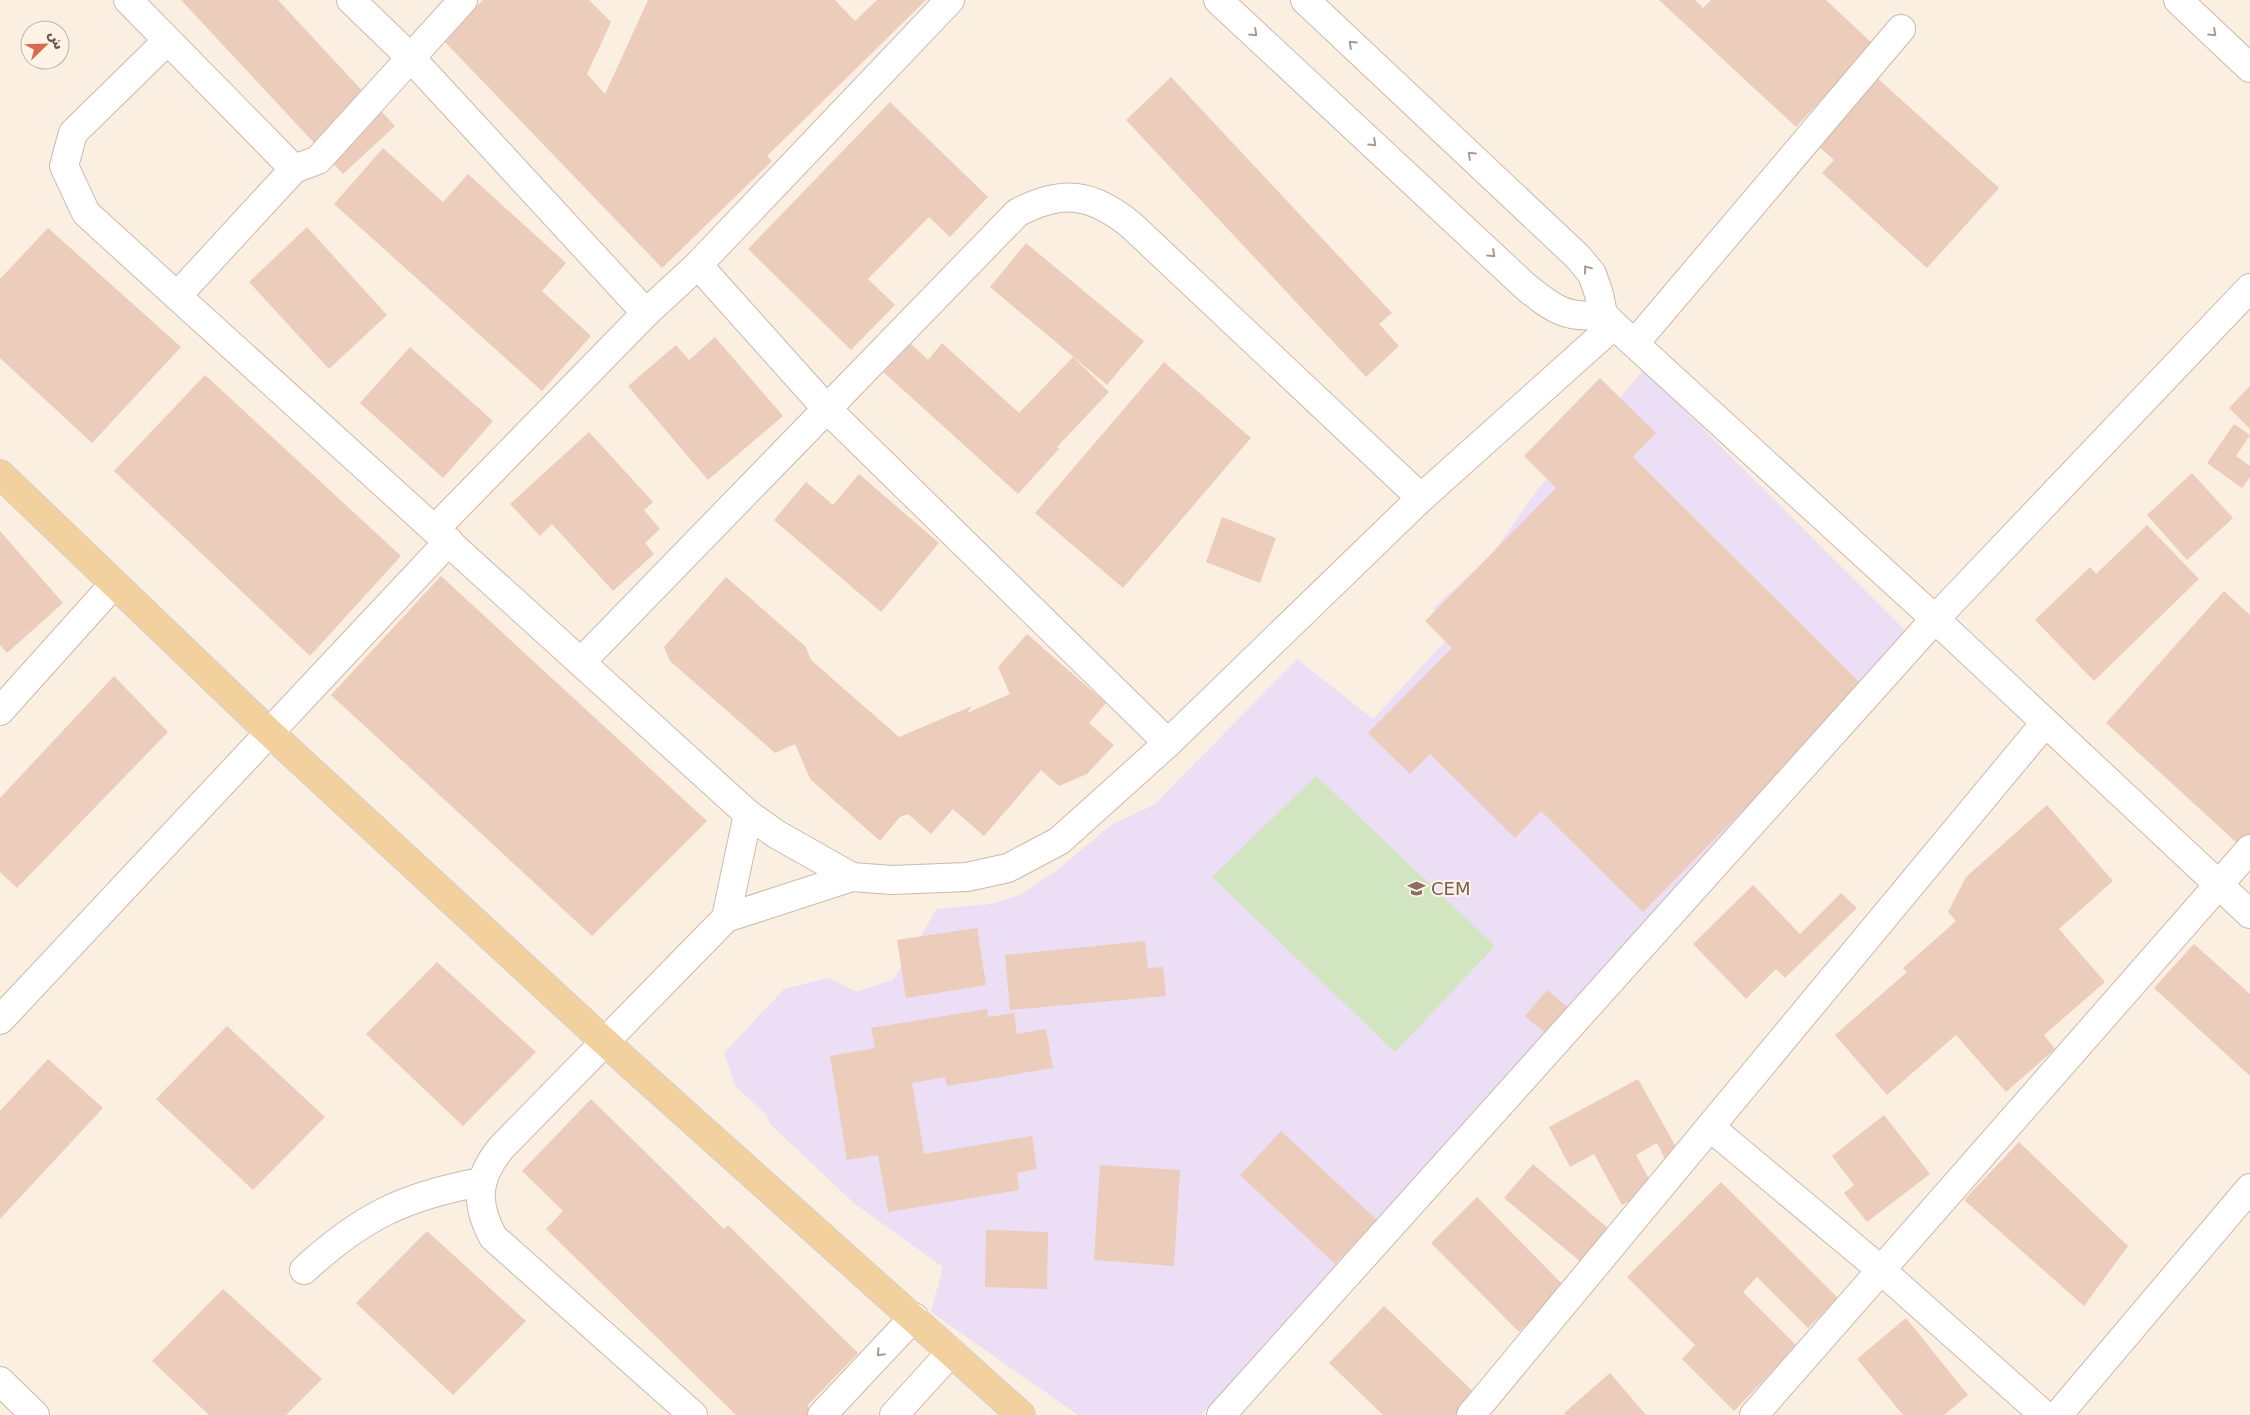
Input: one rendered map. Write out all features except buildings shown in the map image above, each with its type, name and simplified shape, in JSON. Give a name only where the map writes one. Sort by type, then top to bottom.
[{"type":"main road","points":[[0,474],[269,732],[605,1042],[914,1317],[1021,1415]]},
{"type":"street","points":[[128,0],[294,169]]},
{"type":"street","points":[[351,0],[411,58],[646,313]]},
{"type":"street","points":[[177,296],[294,169],[318,160],[463,0]]},
{"type":"street","points":[[0,1020],[269,732],[442,535],[646,313],[698,265],[950,0]]},
{"type":"street","points":[[1218,0],[1532,292],[1552,308],[1569,314],[1609,320]]},
{"type":"street","points":[[1305,0],[1578,257],[1592,274],[1609,320],[1935,619],[2250,914]]},
{"type":"street","points":[[2178,0],[2250,68]]},
{"type":"street","points":[[1636,343],[1901,29]]},
{"type":"street","points":[[167,41],[73,133],[64,166],[86,213],[748,814],[776,834],[852,877]]},
{"type":"street","points":[[581,662],[1017,213],[1039,201],[1064,196],[1089,199],[1112,209],[1131,225],[1421,498]]},
{"type":"street","points":[[698,265],[826,408],[1168,742]]},
{"type":"street","points":[[1221,1415],[1935,619],[2250,288]]},
{"type":"street","points":[[693,1415],[493,1237],[484,1220],[480,1201],[481,1182],[488,1163],[726,918],[852,877],[892,880],[967,877],[1008,868],[1059,841],[1168,742],[1609,320]]},
{"type":"street","points":[[0,711],[114,584]]},
{"type":"street","points":[[1470,1415],[2045,723]]},
{"type":"street","points":[[726,918],[748,814]]},
{"type":"street","points":[[1754,1415],[2250,849]]},
{"type":"street","points":[[1710,1127],[1880,1270],[2044,1415]]},
{"type":"street","points":[[304,1270],[340,1238],[367,1220],[403,1202],[442,1189],[481,1182]]},
{"type":"street","points":[[2058,1415],[2250,1188]]},
{"type":"street","points":[[822,1415],[914,1317]]},
{"type":"street","points":[[894,1415],[952,1352]]},
{"type":"street","points":[[0,1381],[35,1415]]},
{"type":"shaded area","name":"CEM","points":[[1644,370],[1910,635],[1201,1415],[1078,1415],[931,1312],[943,1267],[855,1204],[770,1124],[765,1113],[736,1087],[724,1053],[784,989],[828,978],[857,992],[894,979],[937,909],[991,904],[1020,895],[1056,871],[1111,825],[1155,804],[1297,659],[1373,719],[1452,634],[1433,608],[1491,556],[1537,490]]},
{"type":"green space","points":[[1316,776],[1495,946],[1395,1052],[1212,877]]},
{"type":"place","name":"CEM","points":[[1417,889]]}]
